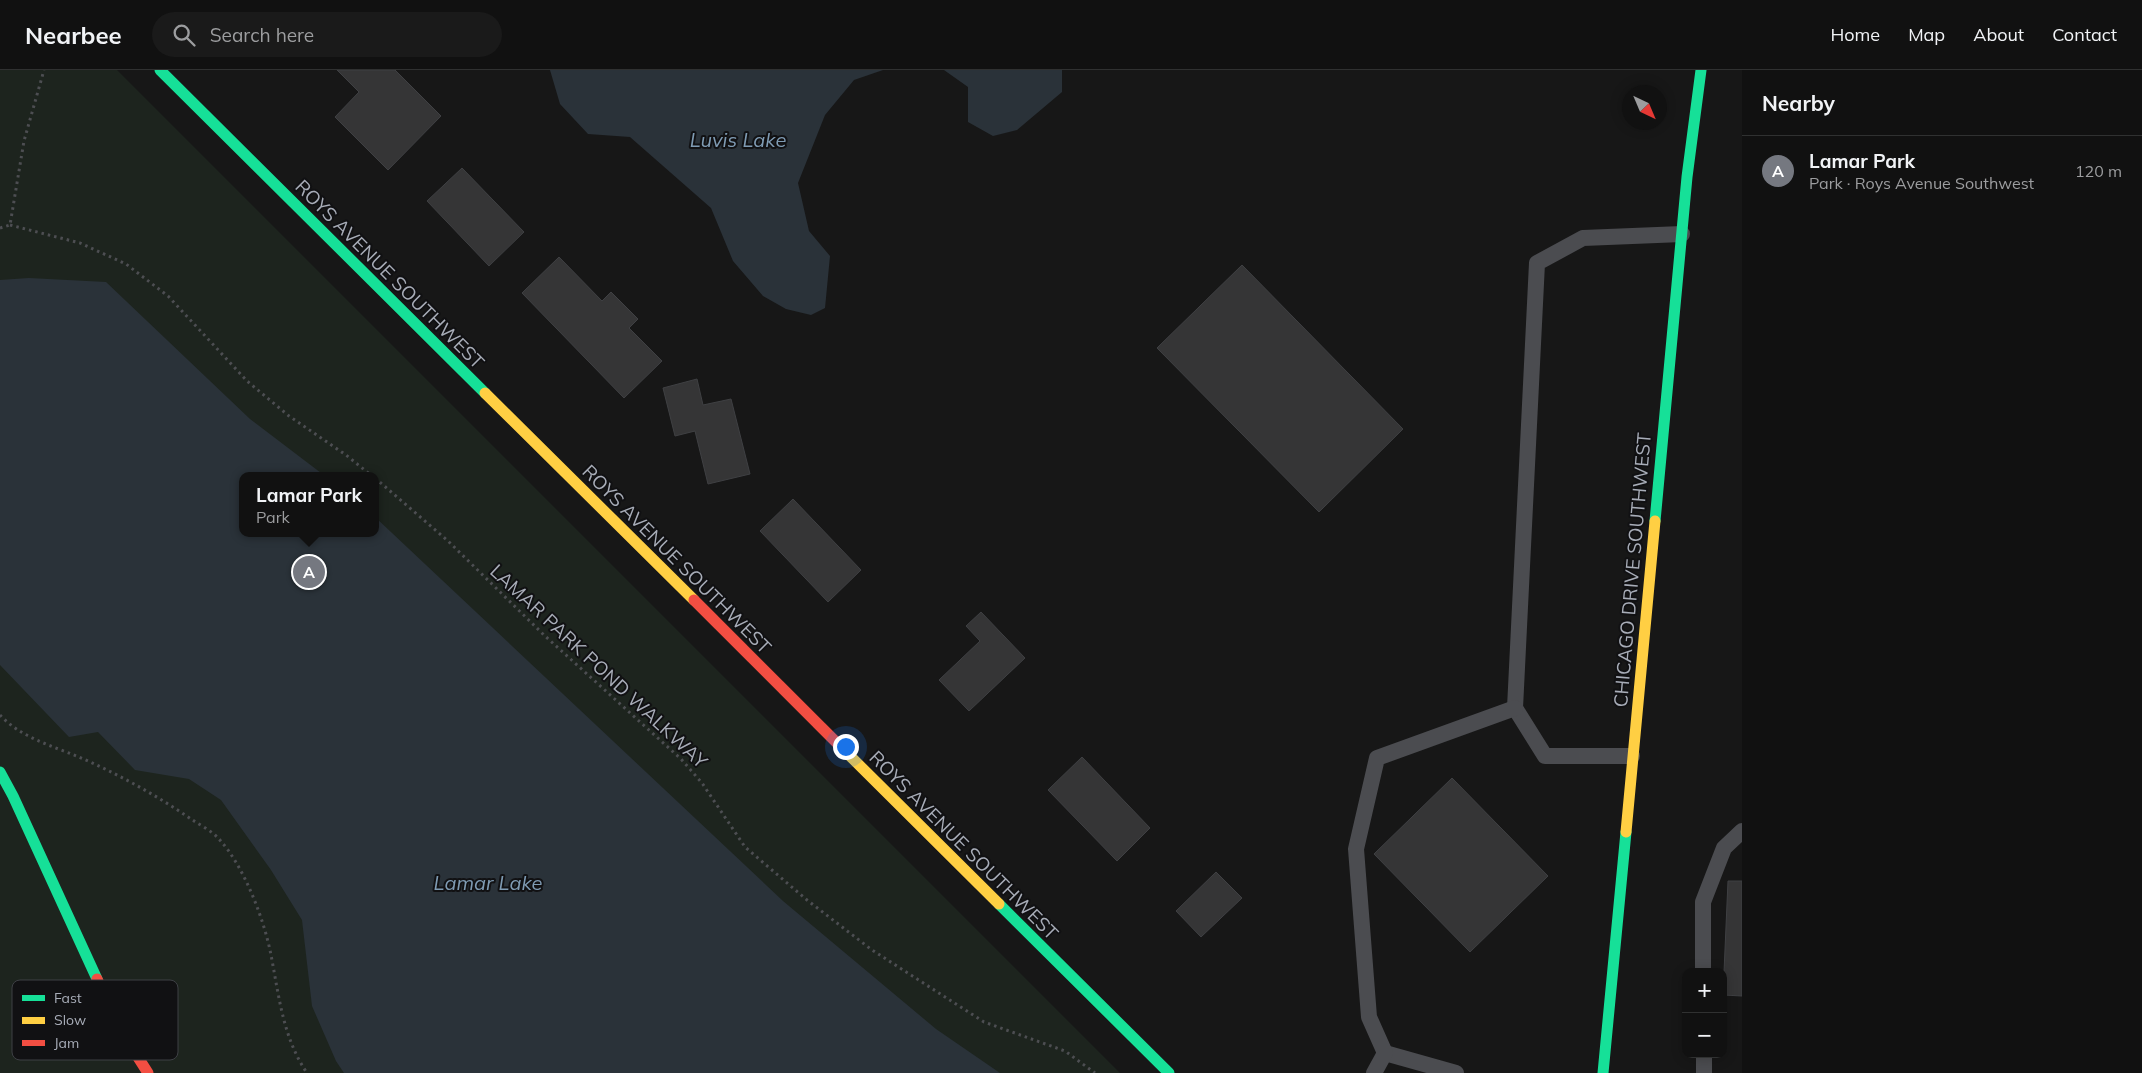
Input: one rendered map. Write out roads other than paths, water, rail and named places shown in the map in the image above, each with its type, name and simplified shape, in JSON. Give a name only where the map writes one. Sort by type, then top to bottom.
[{"type":"street","name":"ROYS AVENUE SOUTHWEST","points":[[160,70],[1169,1073]]},
{"type":"street","name":"CHICAGO DRIVE SOUTHWEST","points":[[1603,1073],[1682,234],[1700,70]]},
{"type":"street","points":[[0,772],[13,796],[97,980]]},
{"type":"street","points":[[140,1060],[148,1073]]},
{"type":"lane","points":[[1632,756],[1545,756],[1515,708],[1537,263],[1583,238],[1682,234]]},
{"type":"lane","points":[[1374,1073],[1384,1053],[1369,1017],[1356,849],[1377,758],[1515,708]]},
{"type":"lane","points":[[1703,968],[1703,902],[1724,848],[1742,831]]},
{"type":"lane","points":[[1384,1053],[1456,1073]]},
{"type":"lane","points":[[1704,1058],[1704,1073]]},
{"type":"water","name":"Luvis Lake","points":[[550,70],[883,70],[854,80],[825,115],[798,183],[809,231],[830,256],[825,308],[811,315],[786,309],[763,296],[733,261],[711,208],[630,137],[588,134],[560,104]]},
{"type":"water","points":[[944,70],[1062,70],[1062,92],[1017,130],[993,136],[968,122],[968,87]]},
{"type":"water","name":"Lamar Lake","points":[[29,278],[106,282],[250,419],[320,472],[239,472],[239,537],[379,537],[379,521],[783,901],[936,1029],[1000,1073],[344,1073],[336,1061],[312,1006],[302,920],[271,870],[221,800],[189,779],[135,770],[98,732],[69,737],[0,665],[0,280]]},
{"type":"place","name":"Lamar Park","points":[[309,572]]}]
